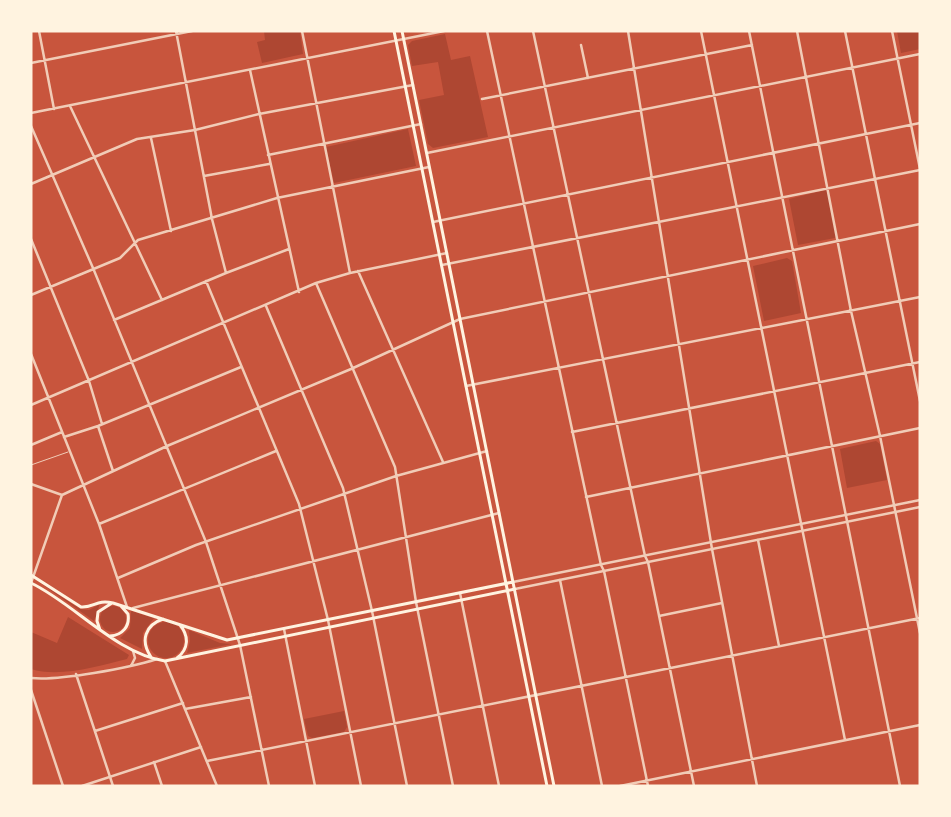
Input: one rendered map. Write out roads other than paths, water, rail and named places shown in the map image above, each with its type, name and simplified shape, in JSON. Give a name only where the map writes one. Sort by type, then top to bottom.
[{"type":"main road","points":[[394,31],[547,786]]},
{"type":"main road","points":[[402,31],[554,786]]},
{"type":"main road","points":[[32,576],[81,607],[100,601],[113,603],[164,618],[219,640],[284,629],[513,582]]},
{"type":"main road","points":[[31,583],[101,631],[131,648],[165,661],[515,589]]},
{"type":"main road","points":[[101,631],[97,621],[98,612],[113,603]]},
{"type":"main road","points":[[110,636],[121,633],[128,625],[128,614],[121,605]]},
{"type":"main road","points":[[152,657],[146,646],[146,632],[156,621],[164,618]]},
{"type":"main road","points":[[175,660],[181,655],[187,642],[185,632],[180,624]]},
{"type":"street","points":[[39,31],[54,109]]},
{"type":"street","points":[[31,63],[192,31]]},
{"type":"street","points":[[302,31],[350,273]]},
{"type":"street","points":[[31,114],[444,31]]},
{"type":"street","points":[[487,31],[558,368],[601,565],[604,571],[648,786]]},
{"type":"street","points":[[533,31],[616,424],[645,556],[648,562],[694,786]]},
{"type":"street","points":[[628,31],[712,549],[757,786]]},
{"type":"street","points":[[701,31],[845,740]]},
{"type":"street","points":[[749,31],[848,515],[891,731],[900,786]]},
{"type":"street","points":[[797,31],[851,310],[880,436],[920,633]]},
{"type":"street","points":[[845,31],[920,401]]},
{"type":"street","points":[[442,265],[920,170],[892,31]]},
{"type":"street","points":[[176,33],[212,219],[226,273]]},
{"type":"street","points":[[581,45],[588,78]]},
{"type":"street","points":[[482,99],[545,88],[752,45]]},
{"type":"street","points":[[426,153],[920,54]]},
{"type":"street","points":[[250,70],[269,164],[299,292]]},
{"type":"street","points":[[31,184],[137,139],[196,130],[259,114],[413,85]]},
{"type":"street","points":[[70,106],[162,300]]},
{"type":"street","points":[[433,222],[920,123]]},
{"type":"street","points":[[268,155],[421,124]]},
{"type":"street","points":[[31,126],[93,268],[206,542],[240,645],[269,786]]},
{"type":"street","points":[[151,138],[171,231]]},
{"type":"street","points":[[204,176],[269,164]]},
{"type":"street","points":[[31,295],[120,258],[138,240],[277,198],[429,167]]},
{"type":"street","points":[[31,583],[62,495],[166,446],[352,369],[460,319],[920,224]]},
{"type":"street","points":[[31,239],[90,381],[102,424]]},
{"type":"street","points":[[114,320],[206,281],[289,249]]},
{"type":"street","points":[[31,405],[299,292],[316,283],[358,271],[447,254]]},
{"type":"street","points":[[358,271],[442,462]]},
{"type":"street","points":[[206,281],[299,509],[328,620],[361,786]]},
{"type":"street","points":[[316,283],[396,467],[417,609],[453,786]]},
{"type":"street","points":[[466,386],[920,297]]},
{"type":"street","points":[[266,306],[344,494],[372,611],[407,786]]},
{"type":"street","points":[[31,354],[50,397],[69,452],[118,578],[127,607]]},
{"type":"street","points":[[572,432],[920,362]]},
{"type":"street","points":[[64,437],[98,426],[242,366]]},
{"type":"street","points":[[98,426],[112,471]]},
{"type":"street","points":[[586,497],[920,428]]},
{"type":"street","points":[[31,445],[62,432]]},
{"type":"street","points":[[98,524],[276,450]]},
{"type":"street","points":[[118,578],[196,545],[299,509],[396,476],[487,451]]},
{"type":"street","points":[[31,484],[62,495]]},
{"type":"street","points":[[513,582],[920,500]]},
{"type":"street","points":[[515,589],[920,507]]},
{"type":"street","points":[[133,608],[499,513]]},
{"type":"street","points":[[758,540],[779,646]]},
{"type":"street","points":[[560,580],[602,786]]},
{"type":"street","points":[[460,593],[498,786]]},
{"type":"street","points":[[659,616],[722,603]]},
{"type":"street","points":[[207,761],[439,716],[918,618]]},
{"type":"street","points":[[284,629],[315,786]]},
{"type":"street","points":[[131,648],[135,658],[131,666]]},
{"type":"street","points":[[31,679],[131,666],[157,659]]},
{"type":"street","points":[[165,661],[218,786]]},
{"type":"street","points":[[76,674],[113,786]]},
{"type":"street","points":[[31,690],[63,786]]},
{"type":"street","points":[[186,709],[251,697]]},
{"type":"street","points":[[95,731],[183,703]]},
{"type":"street","points":[[620,786],[920,726]]},
{"type":"street","points":[[82,786],[201,747]]},
{"type":"street","points":[[154,762],[162,786]]},
{"type":"lane","points":[[31,465],[69,452]]}]
